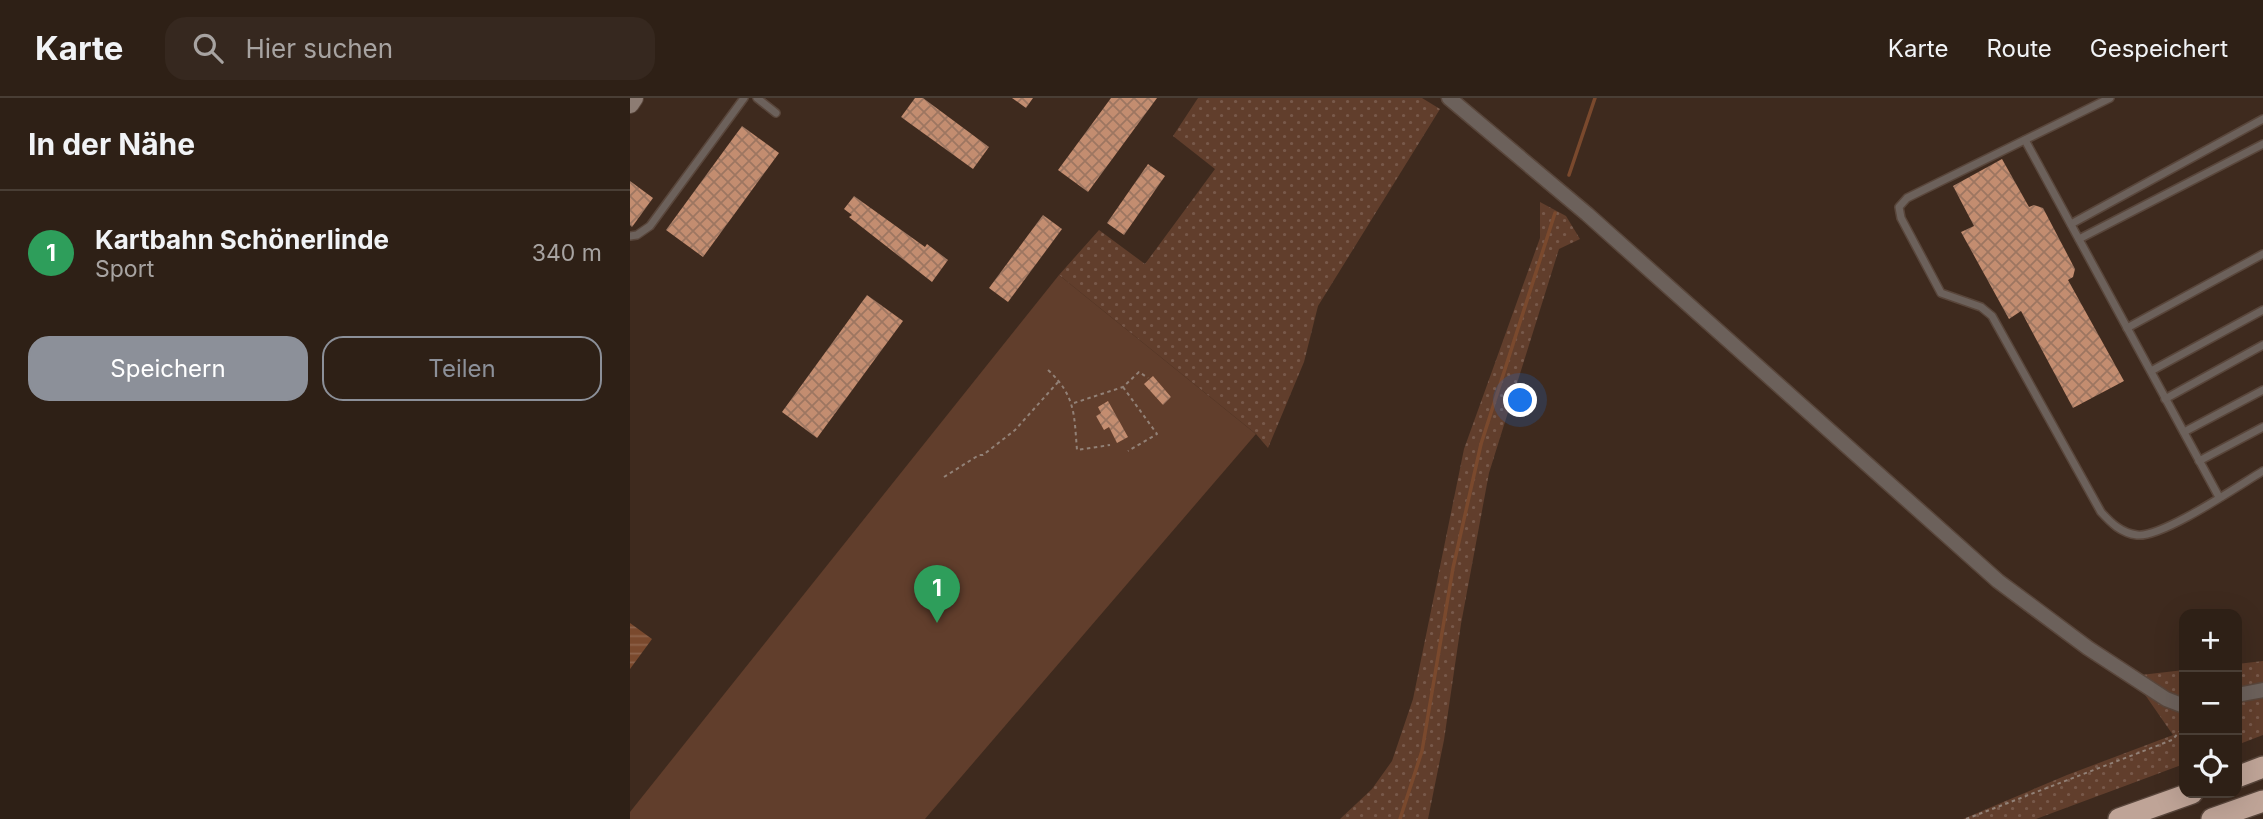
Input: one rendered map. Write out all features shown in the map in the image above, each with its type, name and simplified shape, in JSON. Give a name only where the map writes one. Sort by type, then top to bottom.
[{"type":"highway","points":[[2242,775],[2263,767]]},
{"type":"highway","points":[[2119,819],[2179,798]]},
{"type":"highway","points":[[2213,819],[2263,801]]},
{"type":"main road","points":[[630,104],[634,98]]},
{"type":"street","points":[[1449,98],[1597,223],[1998,581],[2088,648],[2166,699],[2179,703]]},
{"type":"street","points":[[2242,694],[2263,690]]},
{"type":"lane","points":[[630,236],[637,236],[650,226],[744,98]]},
{"type":"lane","points":[[757,98],[776,113]]},
{"type":"lane","points":[[2110,98],[1902,201],[1899,207],[1901,218],[1937,287],[1947,296],[1981,307],[1992,316],[2101,512],[2113,526],[2127,533],[2151,534],[2263,471]]},
{"type":"lane","points":[[2071,224],[2263,119]]},
{"type":"lane","points":[[2025,140],[2219,497]]},
{"type":"lane","points":[[2079,239],[2263,144]]},
{"type":"lane","points":[[2127,328],[2263,254]]},
{"type":"lane","points":[[2151,372],[2263,310]]},
{"type":"lane","points":[[2165,399],[2263,345]]},
{"type":"lane","points":[[2184,432],[2263,390]]},
{"type":"lane","points":[[2199,461],[2263,427]]},
{"type":"path","points":[[1048,370],[1059,381],[1073,403],[1077,450],[1110,446]]},
{"type":"path","points":[[1073,403],[1123,387],[1139,373],[1147,378]]},
{"type":"path","points":[[944,477],[978,455],[983,455],[1015,430],[1059,381]]},
{"type":"path","points":[[1123,387],[1157,434],[1128,452]]},
{"type":"path","points":[[1966,819],[2172,740],[2179,732]]},
{"type":"shaded area","points":[[1198,98],[1422,98],[1440,109],[1318,306],[1304,362],[1268,448],[1256,434],[1059,275],[1099,230],[1145,264],[1215,169],[1173,136]]},
{"type":"shaded area","points":[[1540,202],[1566,216],[1580,239],[1559,249],[1489,473],[1428,819],[1340,819],[1372,789],[1392,761],[1413,699],[1464,449],[1540,238]]},
{"type":"shaded area","points":[[1059,275],[1256,434],[925,819],[630,819],[630,812]]},
{"type":"shaded area","points":[[630,623],[652,639],[630,669]]},
{"type":"shaded area","points":[[2263,661],[2263,735],[2242,743],[2242,672],[2242,663]]},
{"type":"shaded area","points":[[2179,671],[2179,766],[2036,819],[1963,819],[2067,775],[2173,735],[2132,676]]},
{"type":"building","points":[[915,98],[923,98],[989,147],[973,169],[901,117]]},
{"type":"building","points":[[1012,98],[1033,98],[1026,108]]},
{"type":"building","points":[[1111,98],[1157,98],[1088,192],[1058,170]]},
{"type":"building","points":[[742,126],[779,153],[703,257],[666,230]]},
{"type":"building","points":[[2002,159],[2029,207],[2034,205],[2043,208],[2075,269],[2073,277],[2068,280],[2124,381],[2073,408],[2021,311],[2009,319],[1961,232],[1974,226],[1953,186]]},
{"type":"building","points":[[1148,164],[1165,176],[1124,235],[1107,223]]},
{"type":"building","points":[[630,181],[653,198],[632,227],[630,225]]},
{"type":"building","points":[[854,196],[925,247],[927,244],[948,260],[932,282],[849,217],[852,215],[844,209]]},
{"type":"building","points":[[1043,215],[1062,229],[1008,302],[989,288]]},
{"type":"building","points":[[867,295],[903,321],[817,438],[782,412]]},
{"type":"building","points":[[1153,376],[1171,397],[1163,405],[1144,384]]},
{"type":"building","points":[[1108,401],[1128,437],[1117,443],[1109,427],[1104,430],[1096,416],[1101,413],[1098,407]]},
{"type":"waterway","points":[[1569,175],[1595,98]]},
{"type":"waterway","points":[[1400,819],[1422,751],[1453,568],[1481,444],[1555,213]]},
{"type":"place","name":"Kartbahn Schönerlinde","points":[[937,623]]}]
